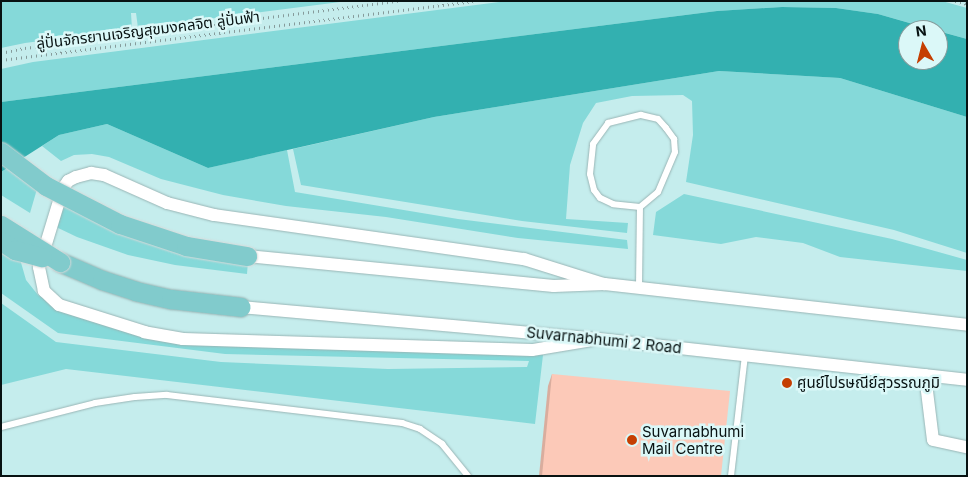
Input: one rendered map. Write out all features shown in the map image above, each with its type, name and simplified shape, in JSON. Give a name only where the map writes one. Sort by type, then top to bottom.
[{"type":"main road","points":[[1,152],[46,186],[120,224],[186,246],[247,256]]},
{"type":"main road","points":[[1,225],[60,262]]},
{"type":"main road","points":[[1,241],[15,250],[60,262],[102,280],[135,290],[171,299],[241,307]]},
{"type":"street","points":[[598,339],[532,350],[183,339],[145,332],[59,305],[44,291],[39,267],[63,188],[68,181],[76,177],[97,174],[167,203],[214,215],[524,259],[604,284]]},
{"type":"street","points":[[247,256],[554,286],[604,284],[967,325]]},
{"type":"street","name":"Suvarnabhumi 2 Road","points":[[241,307],[598,339],[967,380]]},
{"type":"street","points":[[925,376],[933,440],[967,447]]},
{"type":"lane","points":[[639,288],[640,207],[658,192],[675,152],[674,139],[658,119],[641,115],[608,123],[593,144],[590,174],[594,190],[600,198],[613,204],[640,207]]},
{"type":"lane","points":[[731,476],[745,355]]},
{"type":"lane","points":[[1,427],[96,402],[167,395],[402,423],[420,429],[442,444],[468,476]]},
{"type":"path","points":[[1,52],[74,41],[398,1]]},
{"type":"path","name":"ลู่ปั่นจักรยานเจริญสุขมงคลจิต ลู่ปั่นฟ้า","points":[[1,60],[476,1]]},
{"type":"path","points":[[955,1],[967,4]]},
{"type":"shaded area","points":[[1,1],[967,1],[967,476],[1,476]]},
{"type":"shaded area","points":[[1,1],[348,1],[138,28],[136,13],[131,13],[132,29],[25,43],[1,48]]},
{"type":"shaded area","points":[[507,1],[942,1],[967,8],[967,39],[948,34],[948,20],[899,20],[878,14],[836,8],[782,7],[717,11],[1,102],[1,69],[33,62]]},
{"type":"shaded area","points":[[782,7],[836,8],[878,14],[899,20],[898,70],[948,70],[948,34],[967,39],[967,117],[840,78],[719,71],[434,117],[208,168],[107,124],[59,135],[1,172],[1,102],[717,11]]},
{"type":"shaded area","points":[[719,71],[840,78],[967,117],[967,253],[894,230],[686,182],[693,135],[692,101],[683,95],[632,96],[596,103],[583,123],[570,165],[566,219],[628,223],[627,233],[522,221],[301,185],[293,149],[434,117]]},
{"type":"shaded area","points":[[107,124],[208,168],[287,150],[295,192],[458,219],[627,240],[628,249],[518,238],[386,217],[286,206],[223,195],[161,179],[109,157],[92,154],[74,155],[61,161],[42,146],[59,135]]},
{"type":"shaded area","points":[[9,167],[37,189],[30,213],[1,195],[1,172]]},
{"type":"shaded area","points":[[684,194],[892,239],[967,260],[967,271],[840,257],[803,243],[756,237],[721,244],[653,235],[656,212]]},
{"type":"shaded area","points":[[61,203],[248,261],[247,274],[175,265],[128,255],[77,237],[54,226]]},
{"type":"shaded area","points":[[1,247],[20,259],[26,280],[38,295],[59,309],[144,335],[543,355],[535,424],[66,369],[1,385],[1,303],[56,342],[221,362],[388,369],[527,367],[529,361],[225,354],[58,333],[1,293]]},
{"type":"building","name":"Suvarnabhumi Mail Centre","points":[[552,374],[730,391],[721,476],[542,476]]},
{"type":"place","name":"ศูนย์ไปรษณีย์สุวรรณภูมิ","points":[[787,383]]},
{"type":"place","name":"Suvarnabhumi Mail Centre","points":[[632,440]]}]
